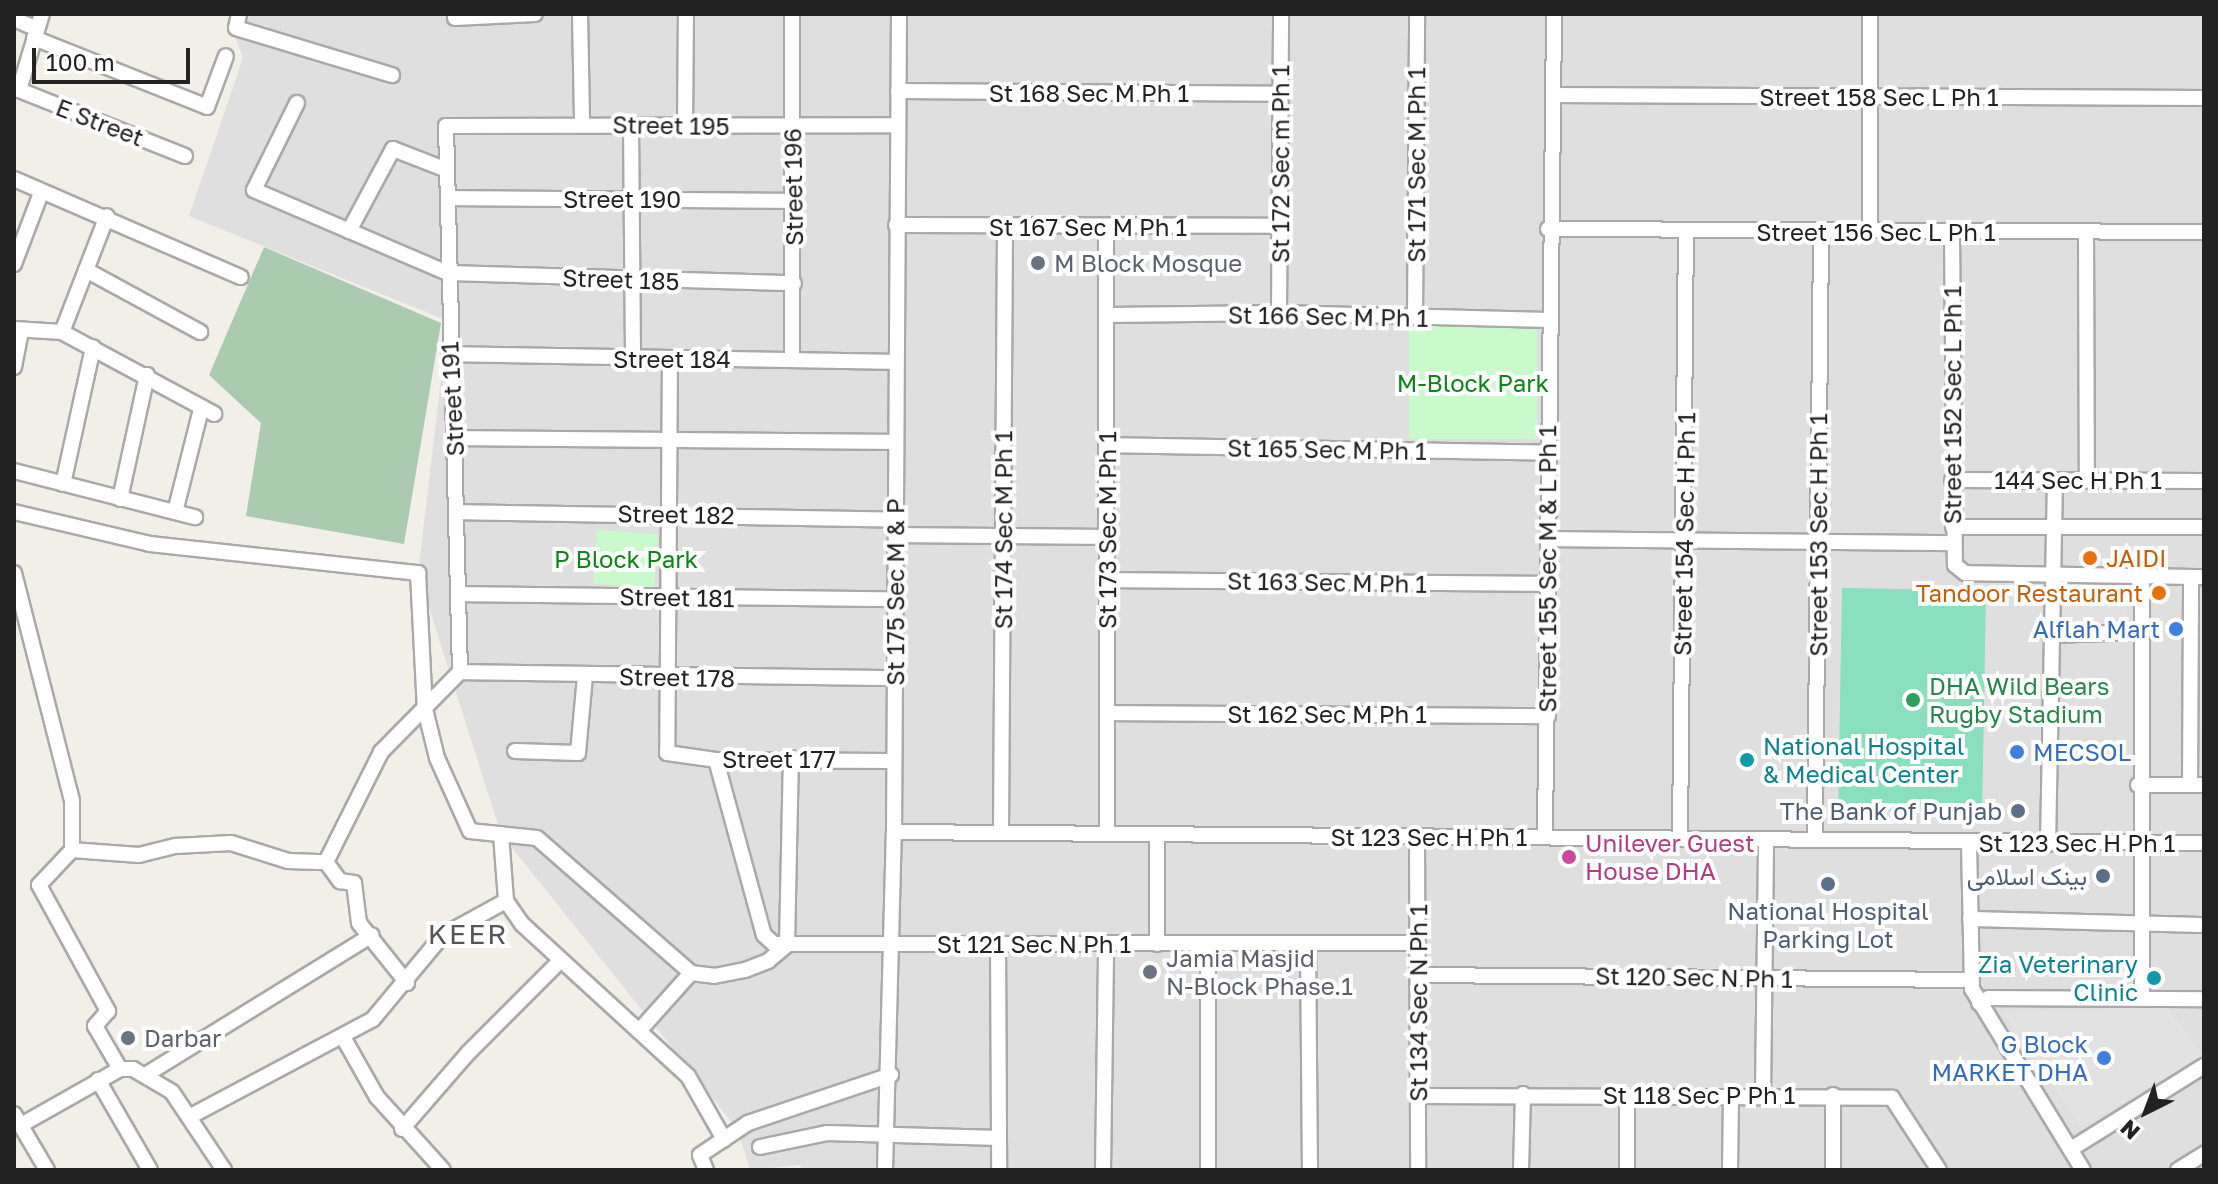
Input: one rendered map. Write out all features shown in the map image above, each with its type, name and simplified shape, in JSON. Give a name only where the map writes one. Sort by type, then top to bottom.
[{"type":"street","points":[[16,89],[42,14]]},
{"type":"street","points":[[239,14],[236,28],[392,75]]},
{"type":"street","points":[[455,18],[535,14]]},
{"type":"street","points":[[580,14],[582,123]]},
{"type":"street","points":[[685,125],[686,14]]},
{"type":"street","name":"Street 196","points":[[792,14],[792,359]]},
{"type":"street","name":"St 175 Sec M & P","points":[[885,1170],[891,1075],[890,945],[894,832],[892,761],[899,14]]},
{"type":"street","name":"St 172 Sec m Ph 1","points":[[1279,313],[1281,14]]},
{"type":"street","name":"St 171 Sec M Ph 1","points":[[1415,317],[1417,14]]},
{"type":"street","name":"Street 155 Sec M & L Ph 1","points":[[1545,836],[1548,716],[1548,229],[1554,14]]},
{"type":"street","points":[[1870,14],[1870,230]]},
{"type":"street","points":[[14,19],[36,33],[207,107],[226,56]]},
{"type":"street","name":"E Street","points":[[16,89],[185,156]]},
{"type":"street","name":"St 168 Sec M Ph 1","points":[[898,91],[1280,94]]},
{"type":"street","name":"Street 158 Sec L Ph 1","points":[[1553,95],[2204,98]]},
{"type":"street","points":[[297,103],[254,190],[448,273]]},
{"type":"street","name":"Street 195","points":[[446,126],[582,123],[898,125]]},
{"type":"street","points":[[631,124],[633,360]]},
{"type":"street","name":"Street 191","points":[[446,126],[449,354],[460,594],[460,672]]},
{"type":"street","points":[[349,231],[393,149],[447,170]]},
{"type":"street","points":[[14,179],[41,193],[107,216],[241,277]]},
{"type":"street","points":[[14,264],[41,193]]},
{"type":"street","name":"Street 190","points":[[449,198],[794,201]]},
{"type":"street","points":[[62,332],[107,216]]},
{"type":"street","name":"St 167 Sec M Ph 1","points":[[896,225],[1279,226]]},
{"type":"street","name":"St 174 Sec M Ph 1","points":[[1001,832],[1005,227]]},
{"type":"street","name":"St 173 Sec M Ph 1","points":[[1106,227],[1107,834]]},
{"type":"street","name":"Street 156 Sec L Ph 1","points":[[1548,229],[2086,234],[2204,232]]},
{"type":"street","name":"Street 154 Sec H Ph 1","points":[[1680,839],[1686,230]]},
{"type":"street","name":"Street 153 Sec H Ph 1","points":[[1815,838],[1821,232]]},
{"type":"street","name":"Street 152 Sec L Ph 1","points":[[1952,232],[1955,565],[1965,573],[2051,574]]},
{"type":"street","points":[[2086,234],[2087,480]]},
{"type":"street","points":[[86,270],[200,332]]},
{"type":"street","name":"Street 185","points":[[448,273],[794,283]]},
{"type":"street","name":"St 166 Sec M Ph 1","points":[[1108,315],[1279,313],[1548,320]]},
{"type":"street","points":[[14,367],[18,330],[62,332],[147,375],[207,411],[175,512]]},
{"type":"street","points":[[63,484],[93,347]]},
{"type":"street","name":"Street 184","points":[[449,354],[633,360],[895,362]]},
{"type":"street","points":[[669,678],[672,597],[670,360]]},
{"type":"street","points":[[120,499],[147,375]]},
{"type":"street","points":[[454,438],[895,442]]},
{"type":"street","name":"St 165 Sec M Ph 1","points":[[1107,445],[1547,453]]},
{"type":"street","points":[[14,471],[195,517]]},
{"type":"street","name":"144 Sec H Ph 1","points":[[1952,480],[2204,481]]},
{"type":"street","points":[[2048,844],[2051,526],[2055,480]]},
{"type":"street","points":[[14,512],[150,544],[418,573],[425,709],[437,758],[470,831],[537,838],[691,973],[714,976],[745,970],[768,961],[787,945],[791,758]]},
{"type":"street","name":"Street 182","points":[[457,512],[671,514],[1003,536],[1107,537]]},
{"type":"street","points":[[1953,527],[2204,527]]},
{"type":"street","points":[[1548,539],[1953,543]]},
{"type":"street","points":[[14,573],[72,801],[72,850],[39,885],[108,1011],[95,1026],[120,1069]]},
{"type":"street","points":[[2051,574],[2197,577],[2197,785],[2138,785]]},
{"type":"street","points":[[2142,575],[2138,632],[2142,999]]},
{"type":"street","name":"St 163 Sec M Ph 1","points":[[1107,580],[1548,584]]},
{"type":"street","name":"Street 181","points":[[460,594],[893,599]]},
{"type":"street","points":[[2050,635],[2138,632]]},
{"type":"street","points":[[326,862],[362,782],[381,752],[460,672]]},
{"type":"street","name":"Street 178","points":[[460,672],[669,678],[894,678]]},
{"type":"street","points":[[515,751],[578,753],[585,676]]},
{"type":"street","name":"Street 177","points":[[669,678],[667,753],[716,760],[791,758],[892,761]]},
{"type":"street","name":"St 162 Sec M Ph 1","points":[[1107,713],[1548,716]]},
{"type":"street","points":[[716,760],[764,935],[774,944],[787,945]]},
{"type":"street","name":"St 123 Sec H Ph 1","points":[[894,832],[1157,837],[1545,836],[2048,844],[2204,843]]},
{"type":"street","points":[[501,834],[506,901],[559,962],[688,1076],[724,1139]]},
{"type":"street","points":[[1157,837],[1157,944]]},
{"type":"street","name":"St 134 Sec N Ph 1","points":[[1417,837],[1418,1170]]},
{"type":"street","points":[[1763,1094],[1766,840]]},
{"type":"street","points":[[72,850],[139,855],[176,846],[231,843],[288,861],[326,862]]},
{"type":"street","points":[[1969,843],[1970,980],[1979,1003],[2083,1170]]},
{"type":"street","points":[[326,862],[340,881],[354,883],[353,907],[359,923],[372,935],[407,983]]},
{"type":"street","points":[[189,1117],[373,1019],[407,983],[442,936],[506,901]]},
{"type":"street","points":[[1970,919],[2204,925]]},
{"type":"street","points":[[147,1074],[372,935]]},
{"type":"street","points":[[998,943],[999,1170]]},
{"type":"street","points":[[1208,943],[1208,1170]]},
{"type":"street","points":[[1308,943],[1310,1170]]},
{"type":"street","name":"St 121 Sec N Ph 1","points":[[787,945],[1418,943]]},
{"type":"street","points":[[1103,1170],[1106,945]]},
{"type":"street","points":[[402,1129],[468,1053],[559,962]]},
{"type":"street","points":[[639,1031],[691,973]]},
{"type":"street","name":"St 120 Sec N Ph 1","points":[[1418,975],[1970,980]]},
{"type":"street","points":[[1979,1003],[1989,998],[2204,999]]},
{"type":"street","points":[[343,1037],[402,1129],[443,1170]]},
{"type":"street","points":[[2071,1149],[2204,1066]]},
{"type":"street","points":[[47,1170],[19,1129],[120,1069],[147,1074],[172,1092],[224,1170]]},
{"type":"street","points":[[706,1170],[700,1155],[748,1123],[891,1075]]},
{"type":"street","points":[[98,1080],[150,1170]]},
{"type":"street","points":[[1521,1170],[1523,1094]]},
{"type":"street","name":"St 118 Sec P Ph 1","points":[[1419,1096],[1731,1097],[1763,1094],[1892,1098],[1939,1170]]},
{"type":"street","points":[[1833,1095],[1833,1170]]},
{"type":"street","points":[[1627,1096],[1627,1170]]},
{"type":"street","points":[[1730,1170],[1731,1097]]},
{"type":"street","points":[[760,1147],[827,1133],[888,1132],[999,1138]]},
{"type":"street","points":[[2178,1170],[2204,1154]]},
{"type":"shaded area","points":[[239,14],[2204,14],[2204,1170],[802,1170],[800,1165],[750,1170],[738,1130],[501,834],[418,573],[448,321],[189,216],[243,58],[235,36]]},
{"type":"shaded area","points":[[2057,578],[2127,578],[2127,627],[2057,627]]},
{"type":"shaded area","points":[[2195,579],[2204,579],[2204,729],[2195,729]]},
{"type":"shaded area","points":[[2167,1008],[2204,1056],[2081,1126],[2002,1012]]},
{"type":"green space","points":[[264,247],[441,323],[404,544],[246,516],[261,423],[209,375]]},
{"type":"green space","name":"M-Block Park","points":[[1409,326],[1537,326],[1537,439],[1409,439]]},
{"type":"green space","name":"P Block Park","points":[[597,530],[658,534],[654,588],[593,584]]},
{"type":"green space","name":"DHA Wild Bears Rugby Stadium","points":[[1842,588],[1986,591],[1982,812],[1838,810]]},
{"type":"place","name":"M Block Mosque","points":[[1038,263]]},
{"type":"place","name":"JAIDI","points":[[2090,558]]},
{"type":"place","name":"Tandoor Restaurant","points":[[2159,593]]},
{"type":"place","name":"Alflah Mart","points":[[2176,629]]},
{"type":"place","name":"DHA Wild Bears Rugby Stadium","points":[[1913,700]]},
{"type":"place","name":"MECSOL","points":[[2017,752]]},
{"type":"place","name":"National Hospital & Medical Center","points":[[1747,760]]},
{"type":"place","name":"The Bank of Punjab","points":[[2018,811]]},
{"type":"place","name":"Unilever Guest House DHA","points":[[1569,857]]},
{"type":"place","name":"بینک اسلامی","points":[[2103,876]]},
{"type":"place","name":"National Hospital Parking Lot","points":[[1828,884]]},
{"type":"place","name":"Jamia Masjid N-Block Phase.1","points":[[1150,972]]},
{"type":"place","name":"Zia Veterinary Clinic","points":[[2154,978]]},
{"type":"place","name":"Darbar","points":[[128,1038]]},
{"type":"place","name":"G Block MARKET DHA","points":[[2104,1058]]},
{"type":"district","name":"KEER","points":[[468,934]]}]
